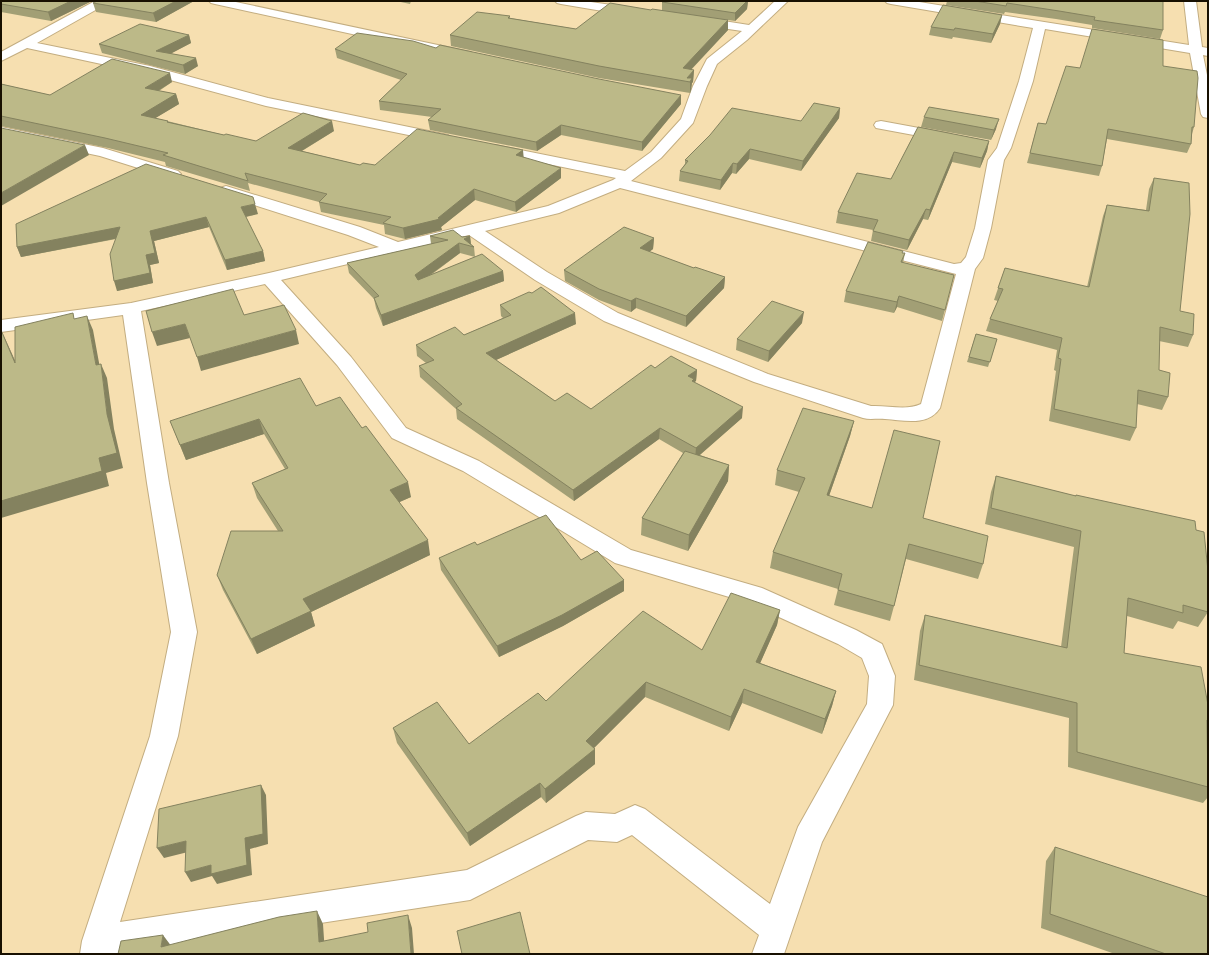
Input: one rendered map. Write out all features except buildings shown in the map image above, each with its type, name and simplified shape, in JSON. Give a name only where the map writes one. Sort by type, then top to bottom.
[{"type":"street","points":[[1,57],[104,1]]},
{"type":"street","points":[[215,1],[478,57]]},
{"type":"street","points":[[561,1],[644,13]]},
{"type":"street","points":[[1,326],[131,308],[269,278],[553,210],[624,180],[656,155],[688,120],[687,100],[700,86],[712,62],[752,29],[782,1]]},
{"type":"street","points":[[891,1],[1202,51]]},
{"type":"street","points":[[1190,1],[1202,51],[1208,114]]},
{"type":"street","points":[[682,19],[752,29]]},
{"type":"street","points":[[472,230],[541,276],[611,317],[761,378],[870,413],[883,412],[916,415],[930,408],[966,268],[974,258],[983,228],[996,160],[996,147],[1026,81],[1040,25]]},
{"type":"street","points":[[25,44],[150,70],[266,102],[454,140]]},
{"type":"street","points":[[881,124],[959,140]]},
{"type":"street","points":[[1,131],[103,152],[185,178]]},
{"type":"street","points":[[484,146],[624,180],[755,217],[954,269],[966,268]]},
{"type":"street","points":[[214,187],[354,231],[398,248]]},
{"type":"street","points":[[131,308],[158,483],[184,632],[164,736],[97,947],[470,885],[586,826],[617,828],[635,819],[772,941],[809,837],[880,705],[882,676],[873,651],[847,637],[753,594],[623,557],[471,466],[399,433],[344,361],[269,278]]}]
